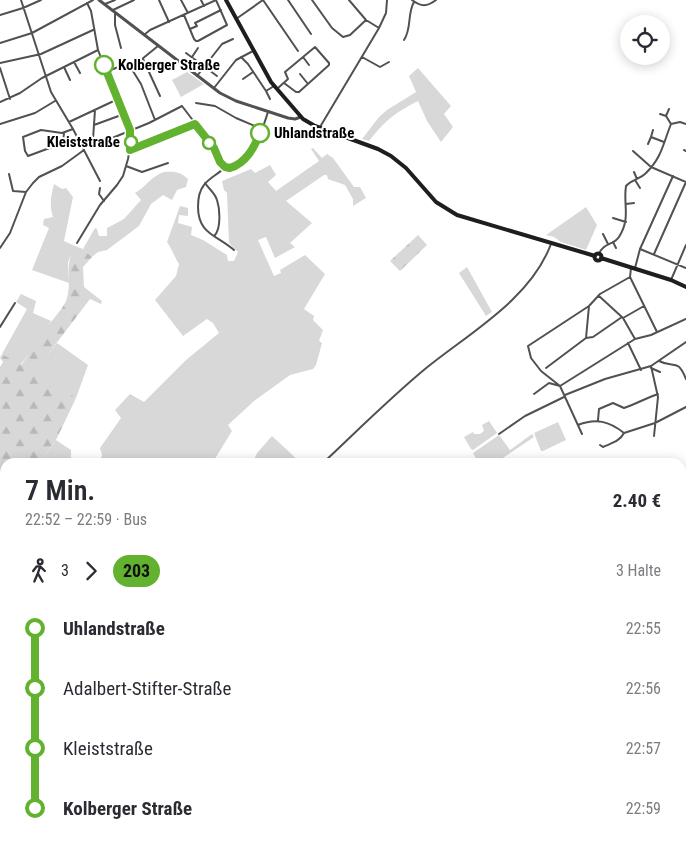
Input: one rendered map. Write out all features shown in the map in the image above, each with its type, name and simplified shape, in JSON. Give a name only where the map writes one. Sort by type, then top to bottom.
[{"type":"main road","points":[[226,0],[275,88],[299,115],[320,128],[378,149],[391,156],[409,171],[433,199],[445,209],[457,216],[598,256],[671,280],[686,287]]},
{"type":"street","points":[[20,0],[45,76],[56,101],[85,149],[100,181]]},
{"type":"street","points":[[0,15],[41,0]]},
{"type":"street","points":[[0,43],[32,33],[93,0]]},
{"type":"street","points":[[99,0],[197,76],[231,99],[293,119],[299,115]]},
{"type":"street","points":[[105,4],[115,0]]},
{"type":"street","points":[[114,11],[134,0]]},
{"type":"street","points":[[159,0],[169,22]]},
{"type":"street","points":[[181,0],[188,13]]},
{"type":"street","points":[[201,0],[204,6]]},
{"type":"street","points":[[144,35],[147,32],[216,0],[227,24],[196,41],[184,15]]},
{"type":"street","points":[[236,19],[264,0],[298,51]]},
{"type":"street","points":[[288,0],[311,34]]},
{"type":"street","points":[[312,0],[332,28],[343,36],[350,35],[366,20]]},
{"type":"street","points":[[349,0],[366,20],[379,28]]},
{"type":"street","points":[[320,128],[379,28],[386,13],[387,0]]},
{"type":"street","points":[[404,40],[409,28],[409,10],[413,1],[420,6],[436,0]]},
{"type":"street","points":[[77,244],[104,201],[117,185],[126,166],[130,150],[130,130],[98,50],[91,12],[87,3]]},
{"type":"street","points":[[190,29],[197,26],[196,23],[220,10]]},
{"type":"street","points":[[114,11],[115,25],[121,48]]},
{"type":"street","points":[[0,63],[39,54],[93,30]]},
{"type":"street","points":[[197,76],[222,44],[233,39]]},
{"type":"street","points":[[131,68],[158,46]]},
{"type":"street","points":[[266,92],[284,83],[288,78],[285,72],[315,47],[329,64],[298,92],[284,83]]},
{"type":"street","points":[[192,57],[198,48]]},
{"type":"street","points":[[0,102],[10,99],[45,76],[98,50]]},
{"type":"street","points":[[214,88],[236,60],[253,50]]},
{"type":"street","points":[[186,53],[217,76]]},
{"type":"street","points":[[241,57],[254,72],[270,99]]},
{"type":"street","points":[[303,57],[309,65]]},
{"type":"street","points":[[362,57],[380,68],[389,62]]},
{"type":"street","points":[[143,59],[160,96]]},
{"type":"street","points":[[74,62],[80,73]]},
{"type":"street","points":[[107,71],[121,66],[131,68],[141,84],[155,120]]},
{"type":"street","points":[[0,68],[10,99]]},
{"type":"street","points":[[64,68],[70,80]]},
{"type":"street","points":[[242,79],[254,72]]},
{"type":"street","points":[[300,74],[308,84]]},
{"type":"street","points":[[69,122],[118,99]]},
{"type":"street","points":[[0,124],[35,113],[56,101]]},
{"type":"street","points":[[196,103],[215,106],[236,118],[262,128]]},
{"type":"street","points":[[95,110],[93,139],[95,144],[155,120],[182,106],[214,148],[220,162],[225,167],[232,168],[245,160],[252,150],[268,112]]},
{"type":"street","points":[[666,116],[669,109]]},
{"type":"street","points":[[94,125],[124,114]]},
{"type":"street","points":[[660,114],[666,116],[671,124]]},
{"type":"street","points":[[671,124],[680,122],[686,124]]},
{"type":"street","points":[[130,150],[195,124]]},
{"type":"street","points":[[598,256],[602,247],[620,236],[626,222],[626,186],[646,174],[660,156],[664,149],[664,142],[671,124]]},
{"type":"street","points":[[64,133],[63,143],[28,156],[25,152],[23,137],[44,130],[64,133],[73,129]]},
{"type":"street","points":[[648,144],[653,130]]},
{"type":"street","points":[[651,137],[664,142]]},
{"type":"street","points":[[0,248],[13,226],[26,192],[39,177],[62,166],[85,149]]},
{"type":"street","points":[[633,151],[651,167],[686,182],[654,254]]},
{"type":"street","points":[[126,166],[142,172],[168,163]]},
{"type":"street","points":[[225,167],[205,183],[201,190],[198,218],[202,227],[234,250]]},
{"type":"street","points":[[634,172],[640,188]]},
{"type":"street","points":[[9,174],[13,191],[26,192]]},
{"type":"street","points":[[582,434],[560,386],[541,371],[531,358],[528,346],[589,306],[598,296],[630,277],[640,249],[673,176]]},
{"type":"street","points":[[205,183],[218,202],[218,228],[214,235]]},
{"type":"street","points":[[100,188],[99,194],[104,201]]},
{"type":"street","points":[[626,204],[634,203]]},
{"type":"street","points":[[612,218],[626,222]]},
{"type":"street","points":[[603,234],[608,244]]},
{"type":"street","points":[[328,458],[424,370],[516,297],[534,275],[551,242]]},
{"type":"street","points":[[613,242],[616,248]]},
{"type":"street","points":[[671,280],[686,245]]},
{"type":"street","points":[[640,249],[686,268]]},
{"type":"street","points":[[630,277],[657,332]]},
{"type":"street","points":[[598,296],[623,318],[635,338]]},
{"type":"street","points":[[0,327],[15,303]]},
{"type":"street","points":[[586,338],[589,306]]},
{"type":"street","points":[[546,368],[586,338],[593,337],[644,306]]},
{"type":"street","points":[[560,386],[635,338],[657,332],[686,319]]},
{"type":"street","points":[[499,434],[525,416],[565,395],[605,379],[651,367],[686,342]]},
{"type":"street","points":[[628,343],[641,370]]},
{"type":"street","points":[[659,361],[675,364],[680,367],[686,379]]},
{"type":"street","points":[[651,367],[660,372]]},
{"type":"street","points":[[651,367],[658,394],[654,436]]},
{"type":"street","points":[[534,394],[549,383],[560,386]]},
{"type":"street","points":[[598,420],[600,409],[613,403],[624,408],[658,394]]},
{"type":"street","points":[[600,445],[604,447],[621,438],[624,433],[655,423],[686,407]]},
{"type":"street","points":[[578,425],[598,420],[616,426],[624,433]]},
{"type":"green space","points":[[418,68],[451,106],[444,114],[453,127],[441,142],[427,121],[418,101],[390,118],[369,141],[362,139],[387,110],[416,92],[409,76]]},
{"type":"green space","points":[[187,72],[204,84],[181,97],[172,80]]},
{"type":"green space","points":[[313,148],[322,158],[327,154],[333,158],[354,187],[360,187],[366,198],[353,206],[353,199],[345,185],[328,179],[327,175],[324,175],[286,201],[312,223],[290,243],[295,247],[275,258],[266,237],[258,240],[274,276],[281,273],[280,270],[305,255],[325,274],[304,309],[314,316],[313,320],[323,330],[319,341],[322,343],[316,365],[313,369],[290,375],[254,401],[228,425],[232,431],[215,458],[101,458],[100,448],[121,418],[115,410],[130,394],[144,402],[186,360],[219,333],[213,323],[207,319],[183,336],[155,300],[176,276],[179,264],[167,242],[180,206],[188,208],[188,216],[179,215],[178,223],[192,227],[191,235],[227,255],[228,261],[234,261],[238,252],[229,243],[227,193],[224,190],[222,181],[251,169],[255,173],[270,165],[276,175],[268,182],[276,191],[319,161],[311,149]]},
{"type":"green space","points":[[164,172],[174,172],[183,175],[188,179],[186,187],[177,190],[172,200],[163,195],[151,204],[139,226],[107,250],[98,252],[92,257],[83,249],[95,228],[99,236],[107,236],[107,228],[124,219],[141,200],[135,193]]},
{"type":"green space","points":[[54,184],[62,189],[66,188],[73,197],[64,241],[75,246],[68,262],[69,283],[32,270],[49,228],[43,225],[44,219],[53,217],[51,200]]},
{"type":"green space","points":[[586,207],[597,225],[586,250],[546,235]]},
{"type":"green space","points":[[418,235],[427,245],[400,271],[390,261]]},
{"type":"green space","points":[[75,246],[83,249],[92,257],[83,267],[84,287],[102,301],[101,304],[90,299],[49,353],[41,371],[76,398],[56,440],[43,458],[0,458],[0,367],[3,362],[0,358],[2,354],[21,365],[37,339],[62,308],[67,298],[69,265]]},
{"type":"green space","points":[[467,267],[492,312],[486,316],[459,273]]},
{"type":"green space","points":[[21,294],[36,301],[33,313],[51,321],[20,365],[2,354],[27,309],[16,302]]},
{"type":"green space","points":[[57,343],[88,365],[76,398],[40,371],[49,353]]},
{"type":"green space","points":[[489,421],[497,433],[473,450],[471,449],[464,437],[473,432],[474,434],[480,434],[484,431],[482,425]]},
{"type":"green space","points":[[558,422],[566,440],[541,451],[534,433]]},
{"type":"green space","points":[[532,434],[534,437],[503,458],[476,458],[473,453],[499,435],[510,450]]},
{"type":"green space","points":[[272,436],[296,458],[255,458]]},
{"type":"green space","points":[[56,440],[71,450],[71,458],[43,458]]},
{"type":"bus line","name":"203","points":[[104,65],[130,130],[130,150],[195,124],[214,148],[220,162],[225,167],[232,168],[245,160],[260,133]]},
{"type":"place","name":"Kolberger Straße","points":[[104,65]]},
{"type":"place","name":"Uhlandstraße","points":[[260,133]]},
{"type":"place","name":"Kleiststraße","points":[[131,142]]}]
